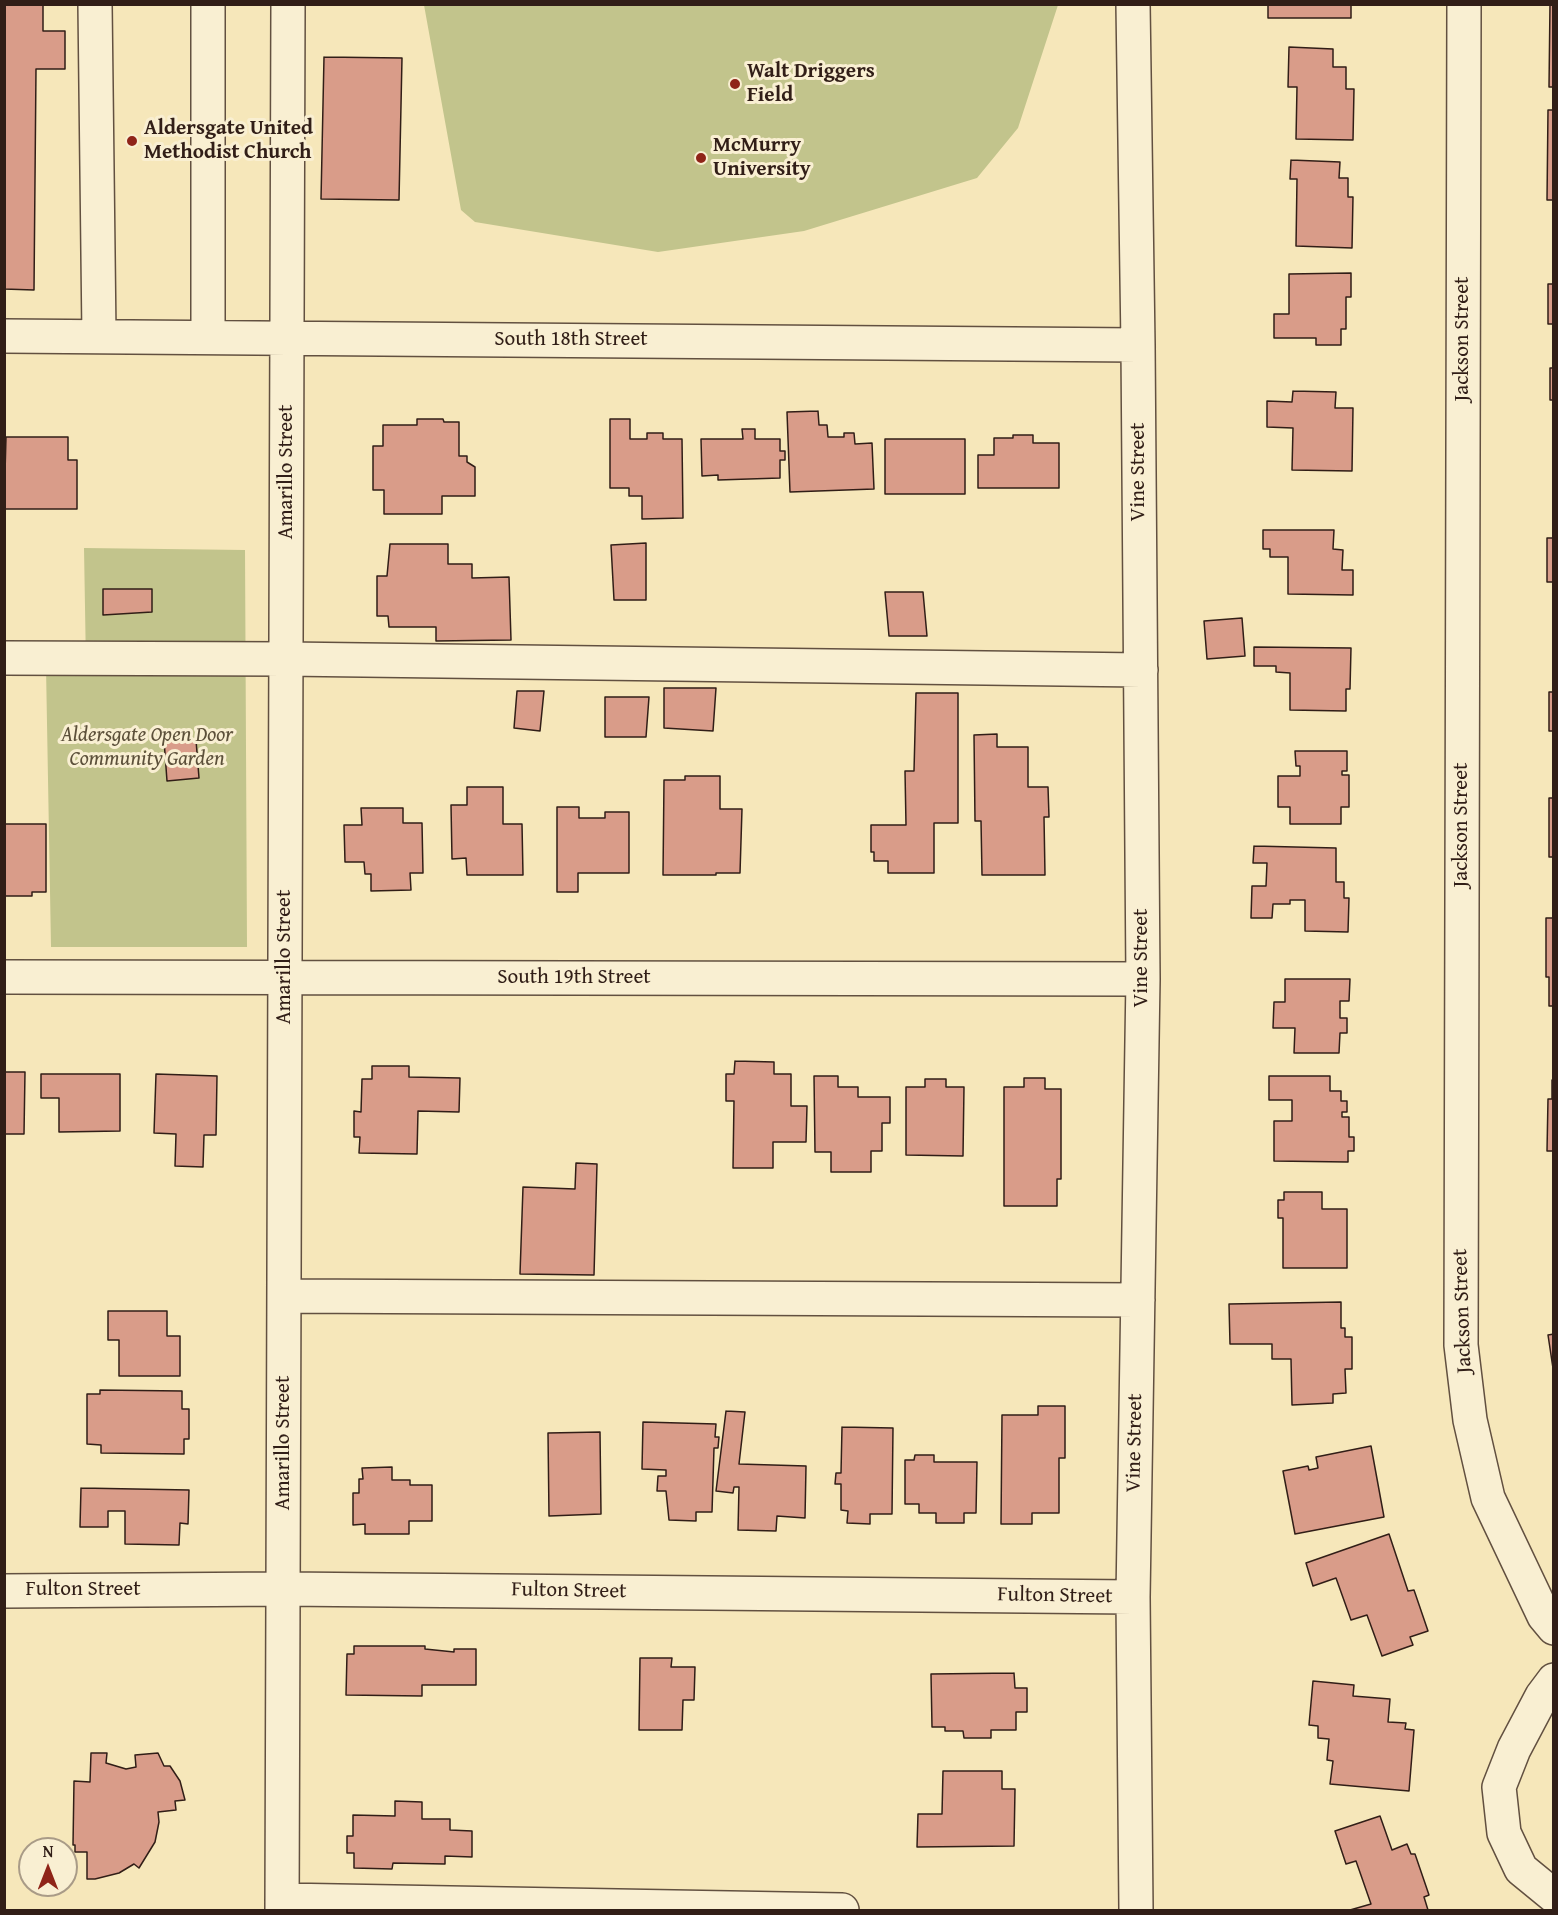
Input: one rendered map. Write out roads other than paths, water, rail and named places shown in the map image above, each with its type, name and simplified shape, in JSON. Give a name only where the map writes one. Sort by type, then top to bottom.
[{"type":"street","points":[[95,4],[99,336]]},
{"type":"street","points":[[208,4],[208,337]]},
{"type":"street","name":"Amarillo Street","points":[[282,1905],[288,4]]},
{"type":"street","name":"Vine Street","points":[[1133,4],[1143,979],[1133,1597],[1136,1911]]},
{"type":"street","name":"Jackson Street","points":[[1464,4],[1461,1345],[1470,1420],[1488,1498],[1544,1616],[1554,1628]]},
{"type":"street","name":"South 18th Street","points":[[4,336],[1138,345]]},
{"type":"street","points":[[4,657],[1141,670]]},
{"type":"street","name":"South 19th Street","points":[[4,977],[1143,979]]},
{"type":"street","points":[[284,1296],[1138,1300]]},
{"type":"street","name":"Fulton Street","points":[[4,1591],[283,1589],[1133,1597]]},
{"type":"street","points":[[1554,1680],[1542,1696],[1514,1749],[1499,1787],[1504,1833],[1521,1869],[1554,1896]]},
{"type":"street","points":[[282,1905],[842,1911]]},
{"type":"place","name":"Walt Driggers Field","points":[[735,84]]},
{"type":"place","name":"Aldersgate United Methodist Church","points":[[132,141]]},
{"type":"place","name":"McMurry University","points":[[701,158]]},
{"type":"park label","name":"Aldersgate Open Door Community Garden","points":[[147,748]]}]
